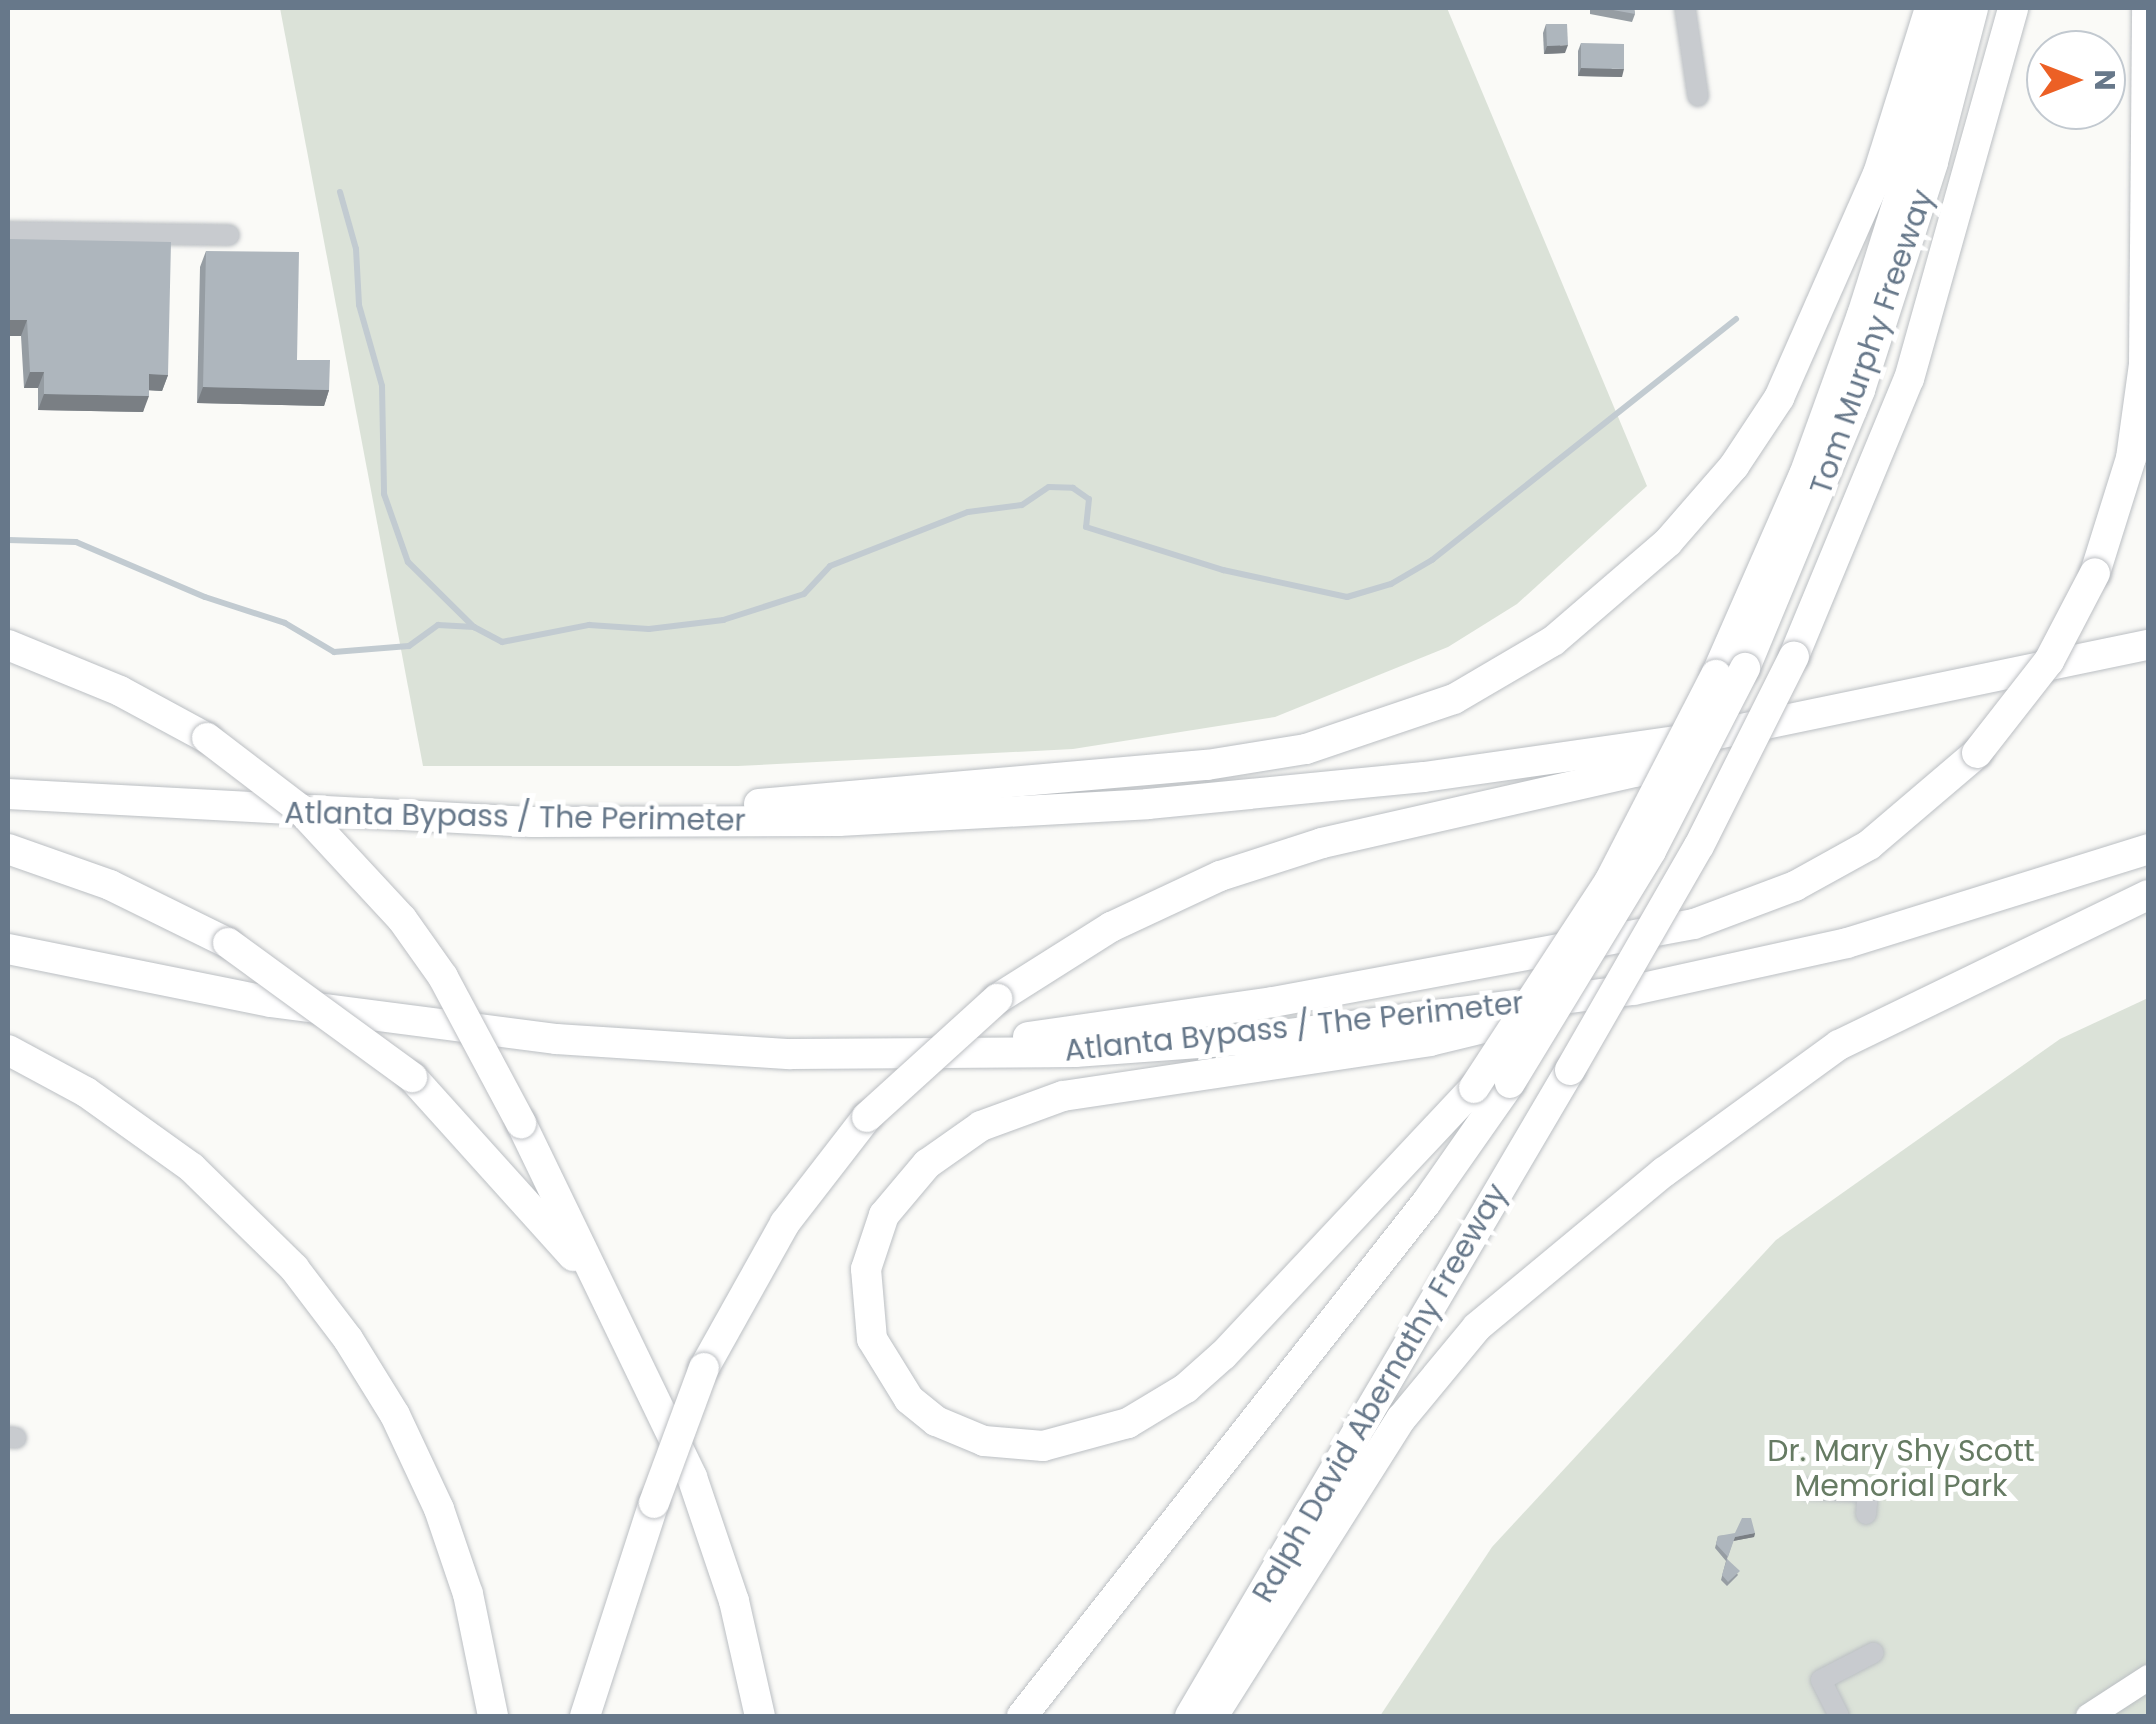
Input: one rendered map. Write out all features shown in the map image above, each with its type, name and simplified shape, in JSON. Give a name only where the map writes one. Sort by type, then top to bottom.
[{"type":"highway","points":[[532,822],[1223,763],[1370,732],[1500,674],[1625,584],[1706,500],[1756,435],[1848,250],[1930,8]]},
{"type":"highway","points":[[1022,1716],[1426,1203],[1510,1083],[1652,851],[1730,672],[1862,315],[1914,151],[1949,8]]},
{"type":"highway","name":"Tom Murphy Freeway","points":[[1730,672],[1860,390],[1928,181],[1973,8]]},
{"type":"highway","name":"Tom Murphy Freeway","points":[[1570,1070],[1699,846],[1794,656],[1908,378],[2013,8]]},
{"type":"highway","points":[[2147,8],[2148,21]]},
{"type":"highway","points":[[906,1054],[1273,1002],[1694,924],[1795,886],[1869,845],[1977,753],[2049,661],[2095,573],[2131,458],[2143,380],[2147,8]]},
{"type":"highway","name":"Atlanta Bypass / The Perimeter","points":[[8,794],[532,822],[838,821],[1148,804],[1424,776],[1698,738],[2148,644]]},
{"type":"highway","points":[[8,645],[120,691],[208,738],[300,809],[379,891],[443,977],[522,1122],[635,1351],[720,1552],[760,1716]]},
{"type":"highway","points":[[1634,990],[1430,1041],[1063,1096],[981,1126],[910,1181],[876,1232],[865,1302],[879,1356],[922,1410],[984,1441],[1042,1446],[1128,1423],[1186,1388],[1223,1355],[1474,1088],[1610,880],[1730,672]]},
{"type":"highway","points":[[585,1716],[654,1503],[704,1368],[785,1223],[867,1117],[997,999],[1111,927],[1220,876],[1322,843],[1634,772],[1698,738]]},
{"type":"highway","points":[[8,849],[110,886],[228,943],[344,1022],[412,1077],[564,1242],[635,1351]]},
{"type":"highway","name":"Atlanta Bypass / The Perimeter","points":[[8,949],[154,982],[437,1026],[674,1050],[906,1054],[1202,1043],[1634,990],[1847,943],[2148,849]]},
{"type":"highway","points":[[1213,1716],[1400,1419],[1477,1327],[1664,1172],[1839,1045],[2148,895]]},
{"type":"highway","points":[[8,1050],[86,1092],[192,1168],[263,1234],[348,1339],[395,1415],[439,1509],[468,1594],[493,1716]]},
{"type":"highway","name":"Ralph David Abernathy Freeway","points":[[1190,1716],[1570,1070]]},
{"type":"main road","points":[[2088,1716],[2148,1676]]},
{"type":"street","points":[[1685,8],[1698,96]]},
{"type":"street","points":[[8,232],[229,235]]},
{"type":"street","points":[[1808,1490],[1868,1492],[1866,1514]]},
{"type":"street","points":[[1839,1716],[1822,1680],[1873,1653]]},
{"type":"green space","points":[[280,8],[1447,8],[1647,486],[1517,604],[1448,647],[1275,717],[1073,749],[738,766],[423,766]]},
{"type":"green space","name":"Dr. Mary Shy Scott Memorial Park","points":[[2148,998],[2148,1716],[1380,1716],[1492,1547],[1776,1240],[2060,1039]]},
{"type":"building","points":[[1602,8],[1634,8],[1635,14]]},
{"type":"building","points":[[1546,24],[1567,24],[1568,45],[1547,46]]},
{"type":"building","points":[[1581,43],[1624,44],[1624,69],[1581,68]]},
{"type":"building","points":[[8,239],[171,242],[168,375],[149,374],[149,396],[44,394],[44,372],[30,372],[27,320],[8,320]]},
{"type":"building","points":[[206,251],[299,252],[297,360],[330,360],[329,390],[203,387]]},
{"type":"building","points":[[1742,1518],[1751,1518],[1755,1533],[1735,1537],[1728,1557],[1716,1544],[1718,1536],[1735,1533]]},
{"type":"building","points":[[1727,1559],[1740,1571],[1728,1582],[1722,1575]]},
{"type":"waterway","points":[[340,192],[356,249],[359,305],[382,386],[384,494],[408,562],[474,627],[502,642],[589,625],[649,629],[723,620],[804,594],[830,566],[968,512],[1022,505],[1049,487],[1073,488],[1089,499],[1086,527],[1223,570],[1347,597],[1391,584],[1432,560],[1736,319]]},
{"type":"waterway","points":[[8,540],[76,542],[205,597],[285,623],[334,652],[409,646],[438,625],[474,627]]}]
